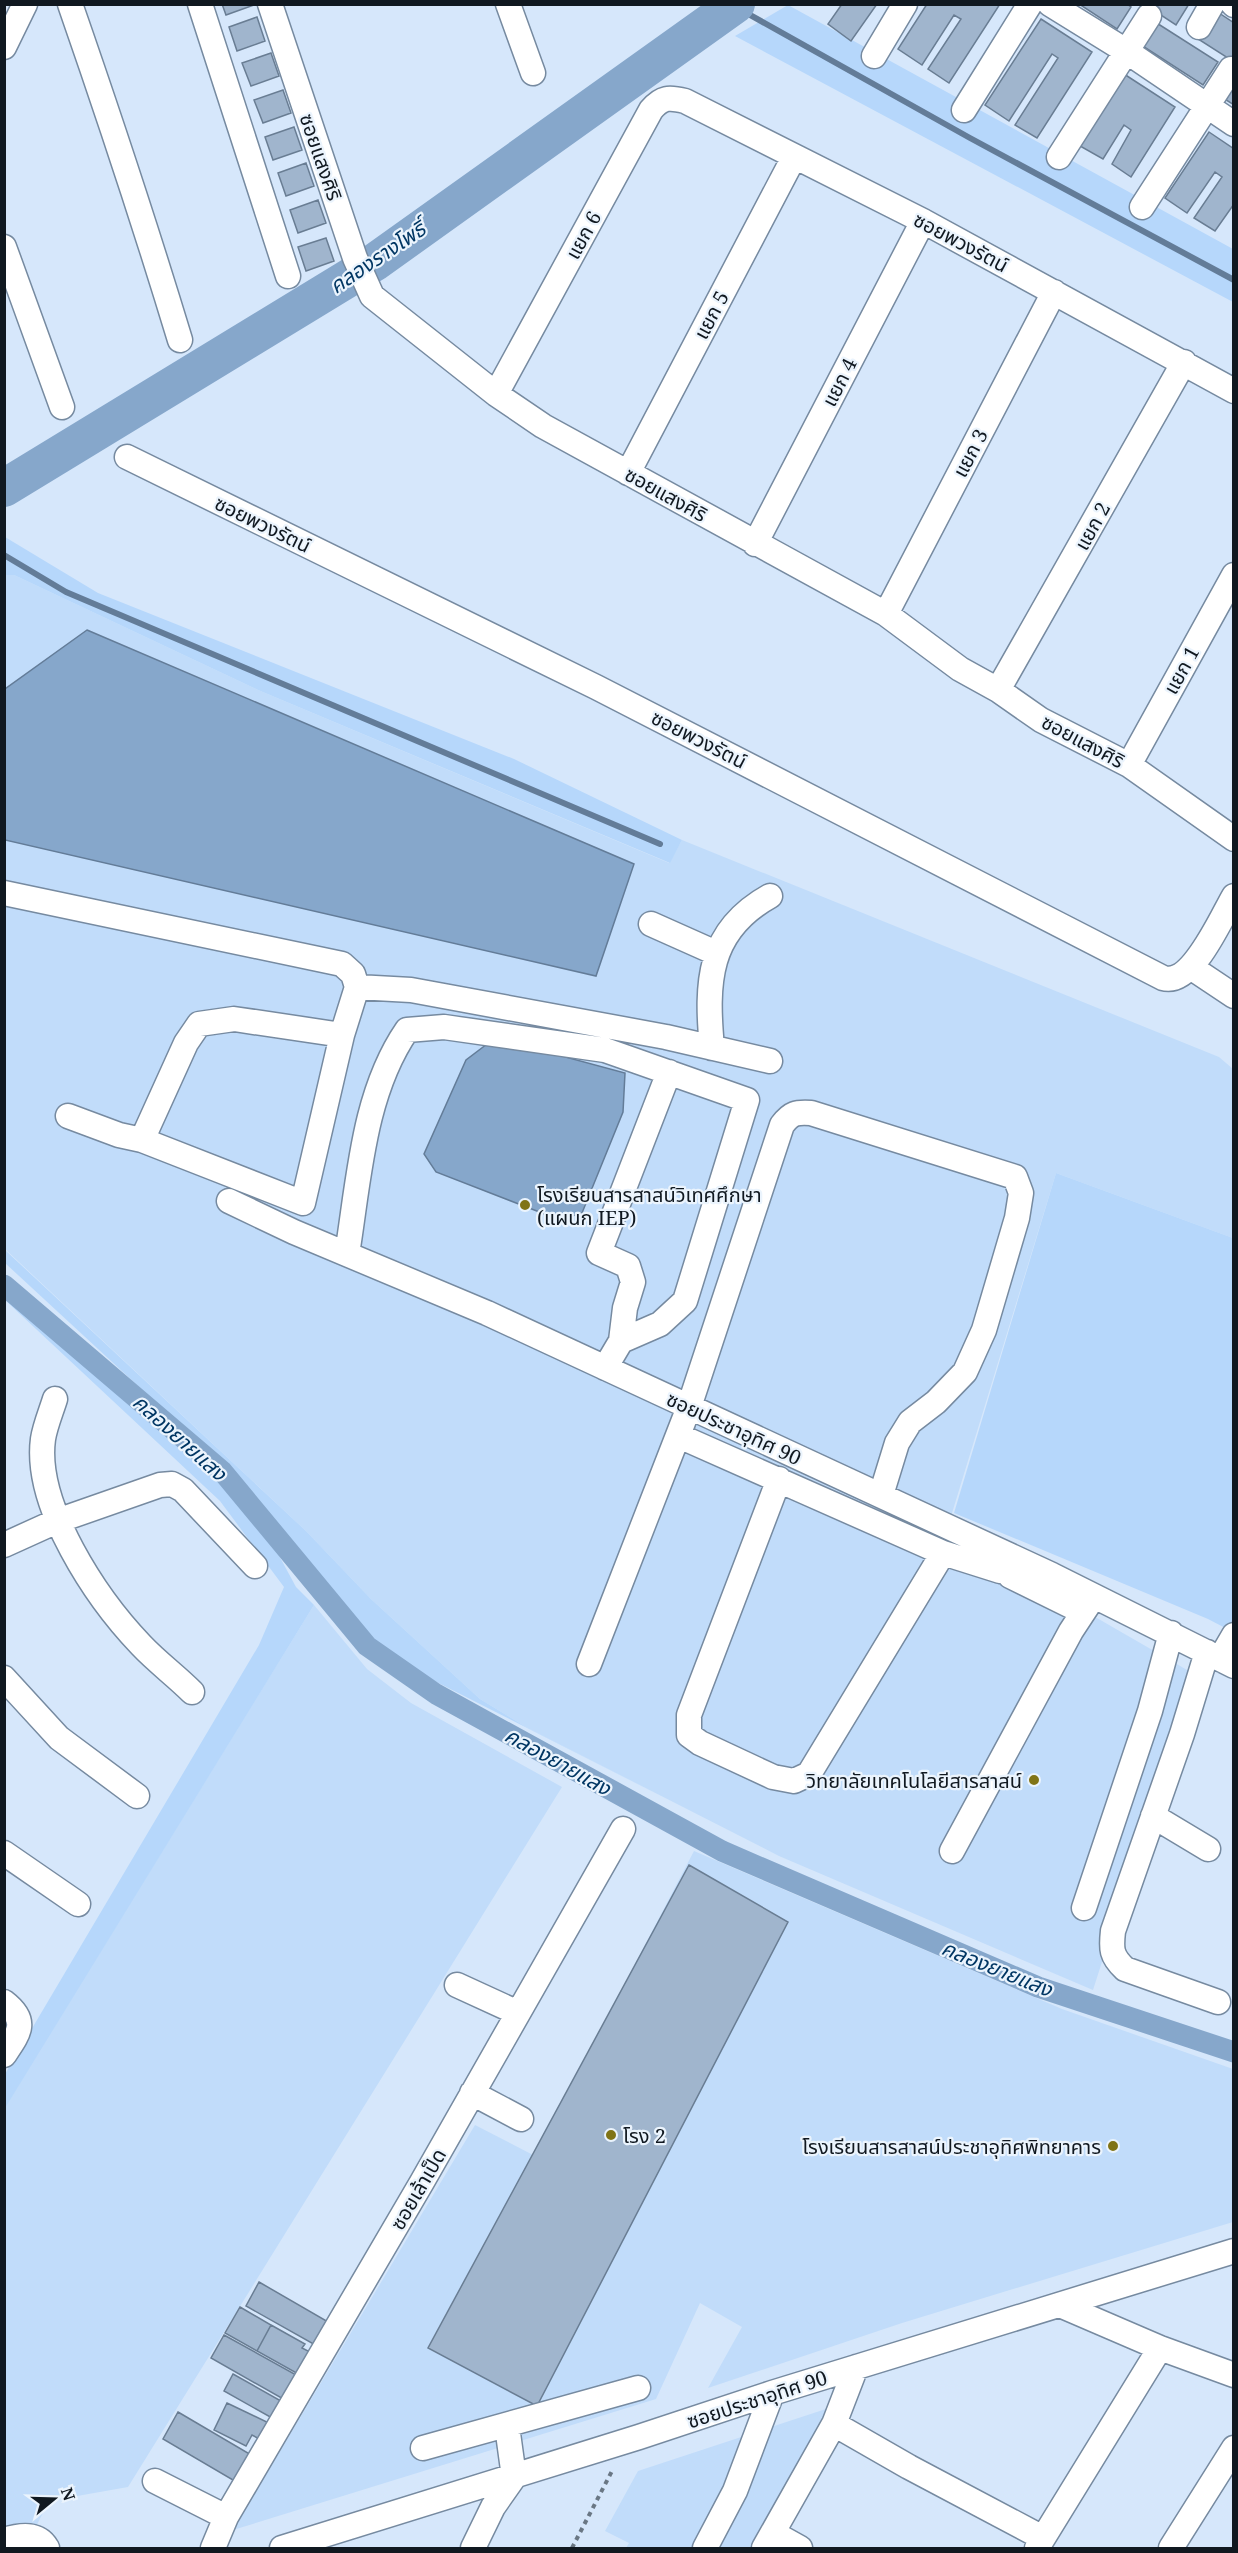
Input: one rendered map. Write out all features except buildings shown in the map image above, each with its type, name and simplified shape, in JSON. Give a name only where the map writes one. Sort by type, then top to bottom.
[{"type":"street","points":[[4,47],[25,4]]},
{"type":"street","points":[[70,4],[103,107],[139,204],[180,340]]},
{"type":"street","points":[[200,4],[288,276]]},
{"type":"street","name":"ซอยแสงศิริ","points":[[270,4],[356,258],[372,297],[496,394],[543,426],[886,614],[960,669],[998,690],[1041,720],[1129,765],[1233,838]]},
{"type":"street","points":[[508,4],[534,73]]},
{"type":"street","points":[[874,56],[905,4]]},
{"type":"street","points":[[964,110],[1030,4]]},
{"type":"street","points":[[1050,4],[1126,51],[1233,124]]},
{"type":"street","points":[[1199,27],[1212,4]]},
{"type":"street","points":[[1059,158],[1149,16]]},
{"type":"street","points":[[1142,207],[1231,69]]},
{"type":"street","name":"แยก 6","points":[[496,394],[651,110],[659,101],[669,98],[685,101]]},
{"type":"street","name":"ซอยพวงรัตน์","points":[[685,101],[923,221],[1233,390]]},
{"type":"street","name":"แยก 5","points":[[628,473],[794,157]]},
{"type":"street","name":"แยก 4","points":[[755,543],[923,221]]},
{"type":"street","points":[[4,247],[62,407]]},
{"type":"street","name":"แยก 3","points":[[886,614],[1054,292]]},
{"type":"street","name":"แยก 2","points":[[998,690],[1184,362]]},
{"type":"street","name":"ซอยพวงรัตน์","points":[[127,457],[596,687],[1163,978],[1171,980],[1179,978],[1192,968]]},
{"type":"street","name":"แยก 1","points":[[1129,765],[1233,575]]},
{"type":"street","points":[[4,893],[342,964],[353,974],[357,987],[342,1035],[303,1203],[294,1232]]},
{"type":"street","points":[[712,1048],[708,1001],[716,953],[746,913],[770,896]]},
{"type":"street","points":[[1233,896],[1192,968],[1233,996]]},
{"type":"street","points":[[651,924],[716,953]]},
{"type":"street","points":[[357,987],[411,990],[770,1061]]},
{"type":"street","points":[[142,1140],[186,1043],[199,1024],[234,1018],[342,1035]]},
{"type":"street","points":[[346,1254],[371,1110],[391,1053],[406,1030],[444,1027],[605,1050],[747,1100],[685,1301],[660,1324],[621,1341]]},
{"type":"street","points":[[605,1368],[621,1341],[625,1308],[633,1282],[628,1266],[599,1253],[669,1072]]},
{"type":"street","points":[[590,1664],[679,1436],[782,1125],[789,1115],[796,1112],[811,1113],[1014,1177],[1021,1193],[1017,1218],[984,1330],[965,1372],[936,1402],[910,1422],[897,1443],[881,1496]]},
{"type":"street","points":[[68,1116],[119,1135],[142,1140],[303,1203]]},
{"type":"street","name":"ซอยประชาอุทิศ 90","points":[[229,1201],[294,1232],[487,1313],[1052,1575],[1088,1604],[1171,1634],[1220,1659]]},
{"type":"street","points":[[55,1399],[43,1439],[46,1480],[57,1521],[74,1554],[110,1607],[141,1645],[192,1692]]},
{"type":"street","points":[[679,1436],[943,1553],[1000,1571],[1088,1604],[952,1851]]},
{"type":"street","points":[[779,1479],[689,1715],[688,1728],[689,1735],[700,1743],[773,1777],[794,1781],[809,1774],[943,1553]]},
{"type":"street","points":[[4,1545],[57,1521],[160,1485],[172,1484],[183,1490],[255,1566]]},
{"type":"street","points":[[1000,1571],[1052,1575]]},
{"type":"street","points":[[1084,1908],[1149,1711],[1171,1634]]},
{"type":"street","points":[[1218,2002],[1125,1969],[1113,1959],[1111,1948],[1113,1931],[1154,1816],[1220,1659],[1233,1635]]},
{"type":"street","points":[[4,1678],[59,1738],[137,1796]]},
{"type":"street","points":[[1154,1816],[1208,1849]]},
{"type":"street","name":"ซอยเล้าเป็ด","points":[[213,2548],[226,2517],[623,1829]]},
{"type":"street","points":[[4,1853],[78,1904]]},
{"type":"street","points":[[457,1985],[518,2013]]},
{"type":"street","points":[[4,2002],[14,2009],[20,2019],[20,2029],[4,2055]]},
{"type":"street","points":[[472,2093],[521,2119]]},
{"type":"street","name":"ซอยประชาอุทิศ 90","points":[[282,2548],[310,2544],[772,2393],[1233,2252]]},
{"type":"street","points":[[1060,2305],[1160,2348],[1233,2375]]},
{"type":"street","points":[[834,2424],[1040,2543],[1160,2348]]},
{"type":"street","points":[[800,2548],[769,2541],[834,2424],[856,2367]]},
{"type":"street","points":[[423,2448],[638,2388]]},
{"type":"street","points":[[705,2548],[735,2491],[772,2393]]},
{"type":"street","points":[[473,2548],[494,2507],[514,2476],[507,2426]]},
{"type":"street","points":[[1170,2548],[1233,2448]]},
{"type":"street","points":[[155,2481],[226,2517]]},
{"type":"street","points":[[4,2540],[30,2535],[44,2541],[47,2548]]},
{"type":"path","points":[[572,2548],[612,2470]]},
{"type":"shaded area","points":[[788,5],[1233,249],[1233,302],[735,36]]},
{"type":"shaded area","points":[[5,537],[98,593],[514,759],[682,840],[670,863],[258,690],[14,575],[5,575]]},
{"type":"shaded area","name":"โรงเรียนสารสาสน์วิเทศศึกษา (แผนก IEP)","points":[[4,575],[14,575],[258,690],[669,863],[682,840],[1219,1057],[1233,1069],[1233,1238],[1056,1173],[945,1536],[1031,1580],[1194,1674],[1093,1990],[779,1856],[526,1727],[480,1699],[371,1599],[306,1531],[5,1249]]},
{"type":"shaded area","points":[[87,630],[634,864],[596,976],[5,840],[5,689]]},
{"type":"shaded area","points":[[495,1038],[625,1073],[623,1112],[582,1213],[560,1220],[436,1172],[424,1154],[466,1060]]},
{"type":"shaded area","points":[[1056,1173],[1233,1238],[1233,1632],[1208,1619],[954,1513]]},
{"type":"shaded area","points":[[4,1249],[306,1531],[371,1599],[480,1699],[526,1727],[665,1798],[401,1664],[371,1638],[216,1458],[5,1263]]},
{"type":"shaded area","points":[[5,1287],[231,1487],[276,1550],[296,1587],[314,1605],[5,2108],[5,2074],[259,1645],[284,1587],[220,1501],[5,1300]]},
{"type":"shaded area","points":[[314,1605],[367,1669],[411,1703],[562,1787],[128,2487],[49,2501],[25,2548],[4,2548],[4,2108]]},
{"type":"shaded area","points":[[694,1851],[1062,2009],[1233,2069],[1233,2222],[902,2323],[708,2388],[742,2327],[700,2303],[656,2399],[233,2530],[475,2125],[535,2156]]},
{"type":"shaded area","points":[[835,2406],[758,2548],[626,2548],[629,2543],[605,2531],[638,2471]]},
{"type":"waterway","name":"คลองรางโพธิ์","points":[[4,488],[375,262],[736,4]]},
{"type":"waterway","points":[[734,6],[970,138],[1234,280]]},
{"type":"waterway","points":[[4,555],[66,592],[660,844]]},
{"type":"waterway","name":"คลองยายแสง","points":[[4,1285],[222,1471],[367,1646],[436,1694],[722,1851],[1038,1987],[1234,2052]]},
{"type":"place","name":"โรงเรียนสารสาสน์วิเทศศึกษา (แผนก IEP)","points":[[525,1205]]},
{"type":"place","name":"วิทยาลัยเทคโนโลยีสารสาสน์","points":[[1034,1780]]},
{"type":"place","name":"โรง 2","points":[[611,2135]]},
{"type":"place","name":"โรงเรียนสารสาสน์ประชาอุทิศพิทยาคาร","points":[[1113,2146]]}]
